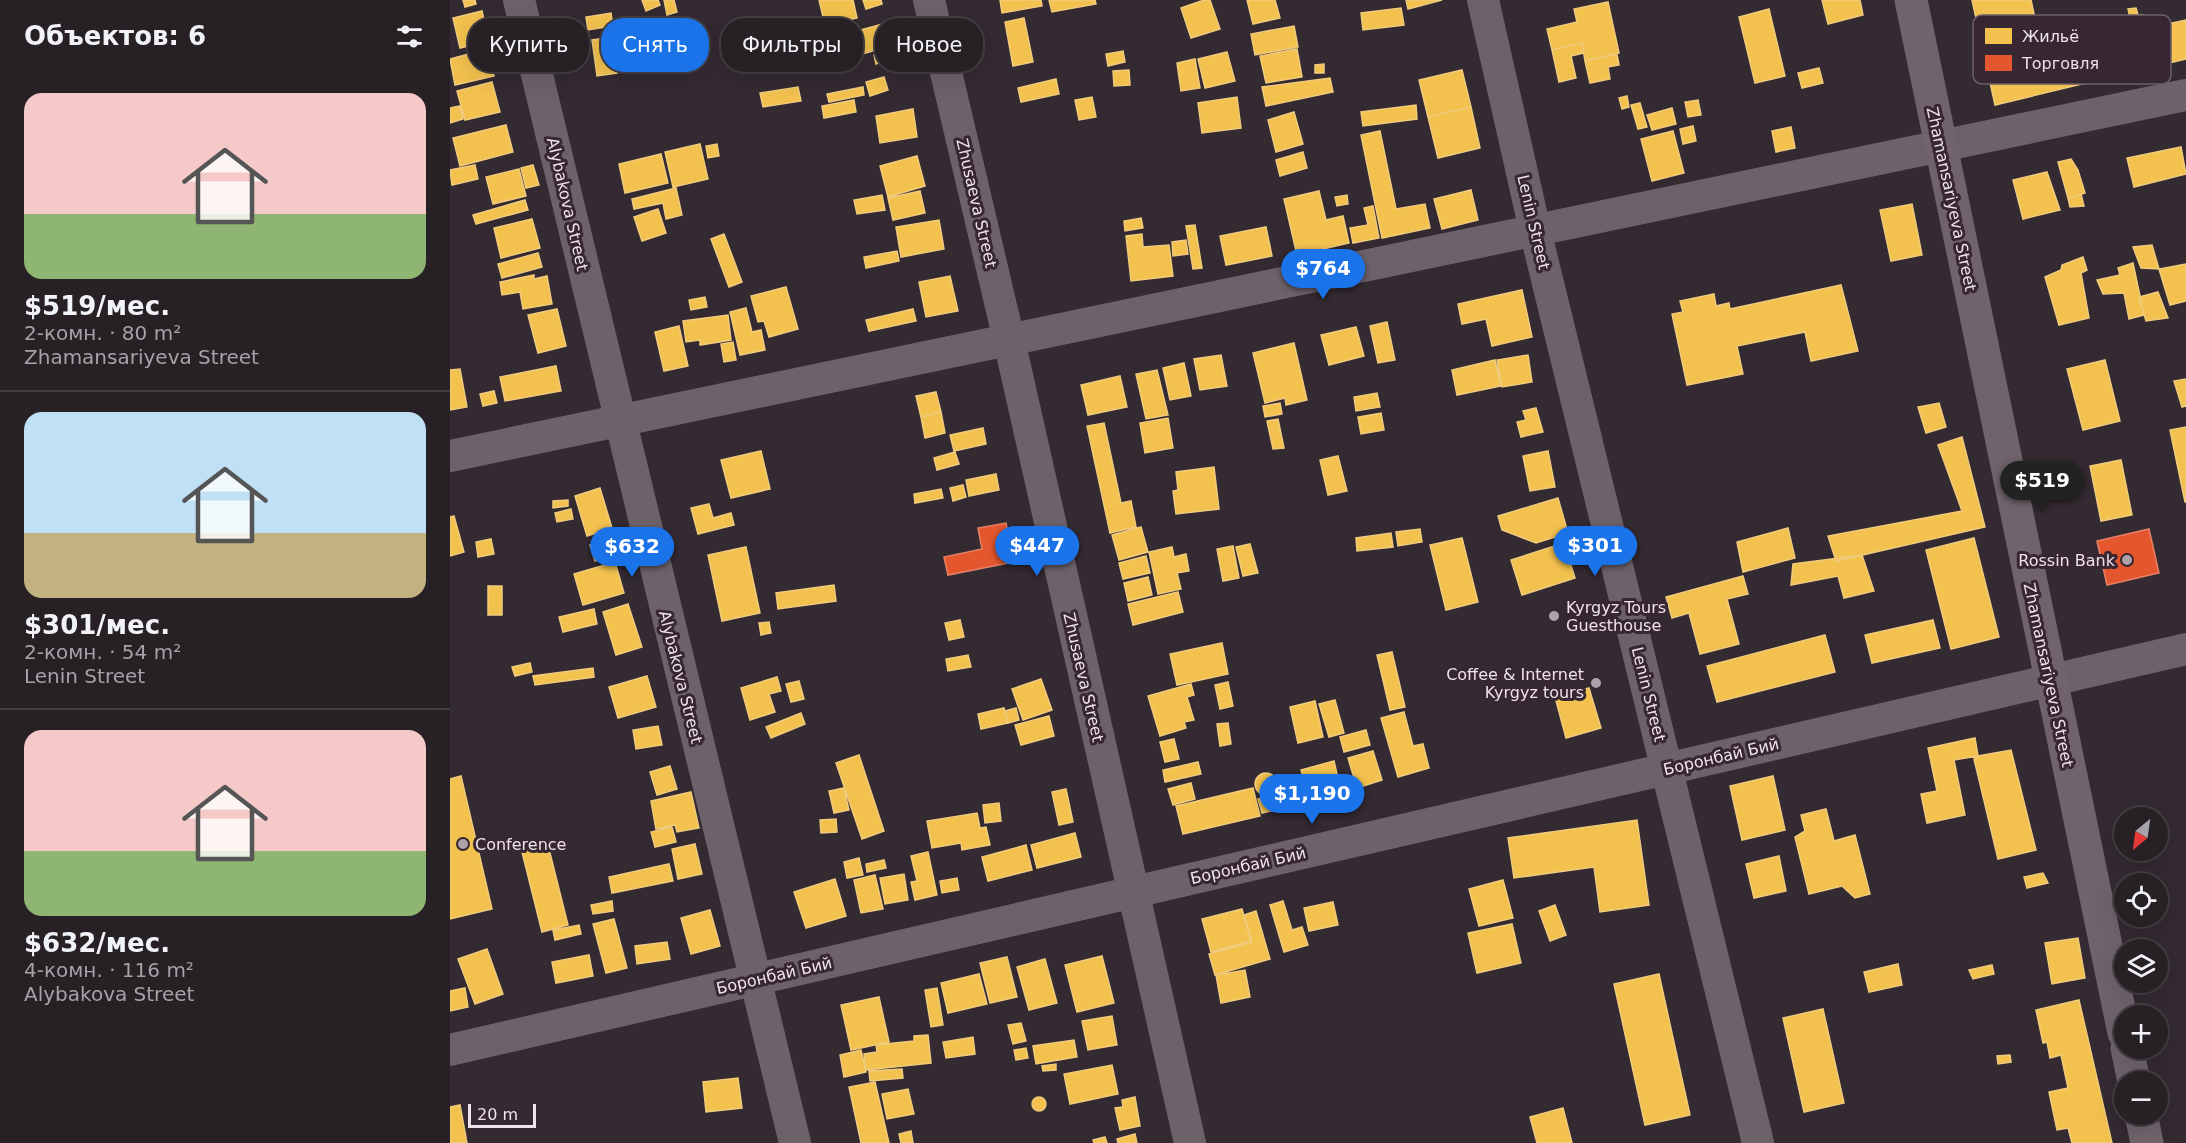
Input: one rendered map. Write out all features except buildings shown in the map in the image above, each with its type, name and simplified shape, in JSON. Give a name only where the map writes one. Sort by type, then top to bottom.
[{"type":"main road","name":"Zhamansariyeva Street","points":[[1911,0],[2118,1005]]},
{"type":"main road","points":[[2143,1125],[2147,1143]]},
{"type":"street","name":"Alybakova Street","points":[[519,0],[795,1143]]},
{"type":"street","name":"Zhusaeva Street","points":[[929,0],[1009,340],[1190,1143]]},
{"type":"street","name":"Lenin Street","points":[[1483,0],[1535,230],[1758,1143]]},
{"type":"street","points":[[450,456],[2186,95]]},
{"type":"street","name":"Боронбай Бий","points":[[450,1050],[2186,649]]},
{"type":"place","name":"Rossin Bank","points":[[2127,560]]},
{"type":"place","name":"Kyrgyz Tours Guesthouse","points":[[1554,616]]},
{"type":"place","name":"Coffee & Internet Kyrgyz tours","points":[[1596,683]]},
{"type":"place","name":"Conference","points":[[463,844]]}]
